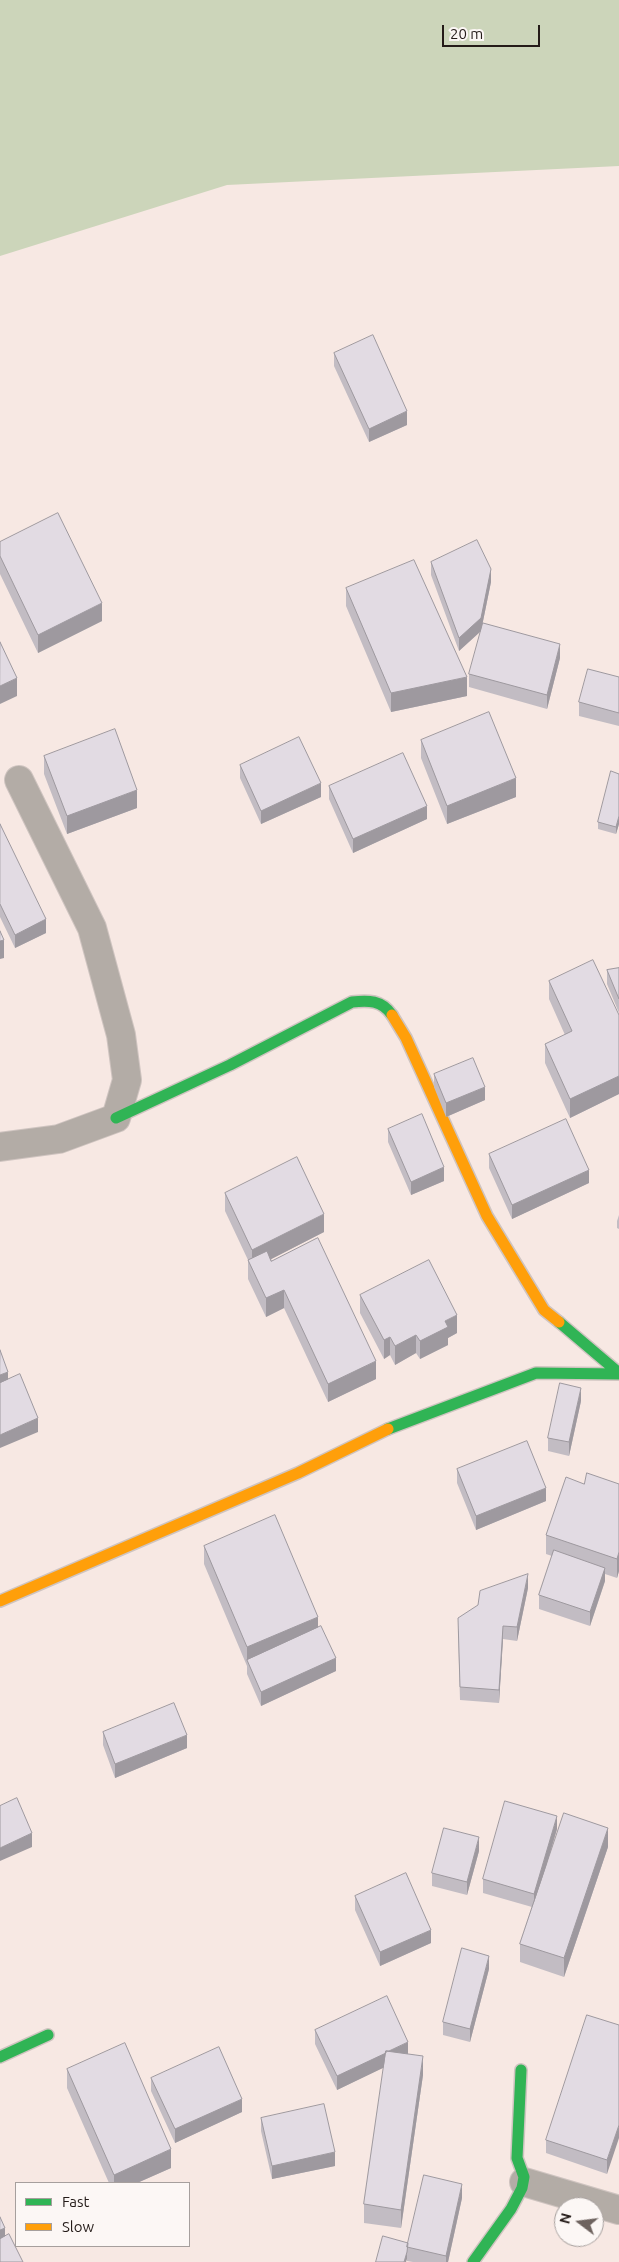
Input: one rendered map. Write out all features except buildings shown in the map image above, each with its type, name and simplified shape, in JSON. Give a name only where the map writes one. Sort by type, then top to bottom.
[{"type":"street","points":[[19,780],[92,928],[121,1036],[128,1080],[116,1118]]},
{"type":"street","points":[[0,1147],[59,1139],[116,1118],[230,1065],[352,1002],[370,1000],[387,1008],[406,1038],[487,1216],[544,1310],[619,1373]]},
{"type":"street","points":[[0,1601],[298,1473],[398,1424],[527,1376],[536,1373],[619,1373]]},
{"type":"street","points":[[0,2057],[48,2035]]},
{"type":"street","points":[[473,2262],[514,2203],[524,2182],[523,2171],[517,2158],[521,2070]]},
{"type":"street","points":[[524,2182],[619,2210]]},
{"type":"green space","points":[[0,0],[619,0],[619,166],[227,185],[0,256]]},
{"type":"traffic: fast","points":[[116,1118],[230,1065],[352,1002],[374,1002],[384,1006],[392,1015]]},
{"type":"traffic: fast","points":[[559,1322],[619,1373]]},
{"type":"traffic: fast","points":[[388,1429],[536,1373],[619,1374]]},
{"type":"traffic: fast","points":[[0,2057],[48,2035]]},
{"type":"traffic: fast","points":[[473,2262],[511,2209],[522,2188],[524,2177],[517,2158],[521,2070]]},
{"type":"traffic: slow","points":[[392,1015],[406,1038],[487,1216],[544,1310],[559,1322]]},
{"type":"traffic: slow","points":[[0,1601],[298,1473],[388,1429]]}]
